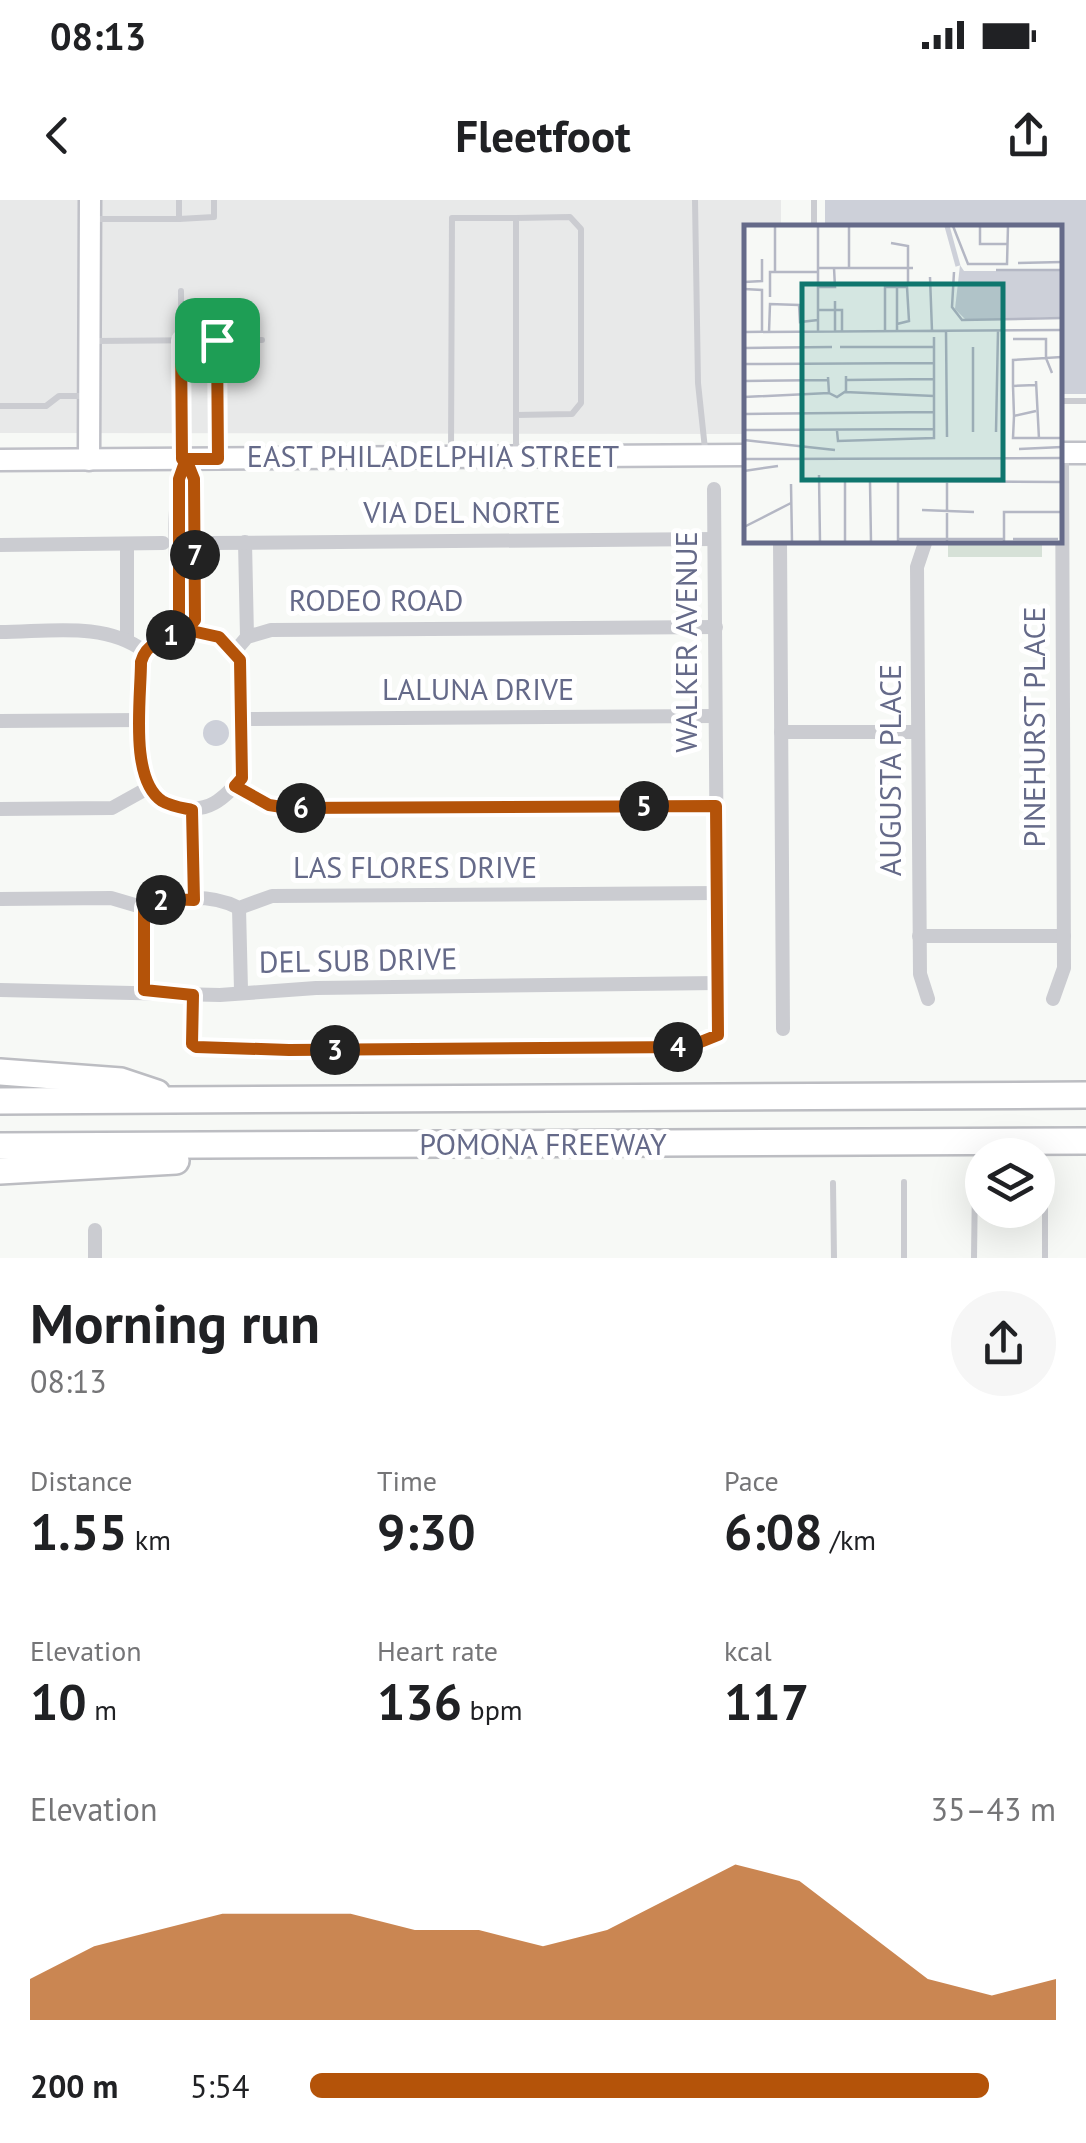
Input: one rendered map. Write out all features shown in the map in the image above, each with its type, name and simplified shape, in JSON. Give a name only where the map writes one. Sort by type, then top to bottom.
[{"type":"highway","points":[[0,1072],[121,1081],[180,1100]]},
{"type":"highway","name":"POMONA FREEWAY","points":[[0,1101],[1086,1095]]},
{"type":"highway","name":"POMONA FREEWAY","points":[[0,1146],[1086,1141]]},
{"type":"highway","points":[[0,1171],[400,1146]]},
{"type":"street","points":[[88,460],[90,210]]},
{"type":"street","name":"EAST PHILADELPHIA STREET","points":[[0,460],[744,455]]},
{"type":"street","points":[[144,652],[140,755],[148,788],[163,802],[192,810],[220,803],[242,778],[240,660],[236,650],[219,637],[187,630],[179,620],[179,479],[184,459]]},
{"type":"street","name":"WALKER AVENUE","points":[[193,995],[192,1044],[289,1050],[688,1047],[718,1035],[714,488]]},
{"type":"street","name":"VIA DEL NORTE","points":[[209,543],[714,539]]},
{"type":"street","points":[[236,650],[247,637],[245,542]]},
{"type":"street","points":[[780,542],[783,1029]]},
{"type":"street","name":"AUGUSTA PLACE","points":[[925,542],[917,567],[919,936],[920,974],[928,1000]]},
{"type":"street","name":"PINEHURST PLACE","points":[[1053,999],[1064,968],[1061,542]]},
{"type":"street","points":[[127,544],[127,639]]},
{"type":"street","points":[[0,545],[163,544]]},
{"type":"street","name":"RODEO ROAD","points":[[247,637],[271,630],[716,626]]},
{"type":"street","points":[[144,652],[187,630]]},
{"type":"street","points":[[0,632],[103,632],[127,639],[144,652]]},
{"type":"street","name":"LALUNA DRIVE","points":[[242,720],[715,716]]},
{"type":"street","points":[[0,721],[140,720]]},
{"type":"street","points":[[781,732],[918,732]]},
{"type":"street","points":[[235,786],[269,805],[288,808],[716,806]]},
{"type":"street","points":[[0,809],[112,808],[148,788]]},
{"type":"street","points":[[192,810],[194,900]]},
{"type":"street","name":"LAS FLORES DRIVE","points":[[0,899],[111,898],[144,908],[163,899],[223,900],[239,908],[272,896],[717,893]]},
{"type":"street","points":[[144,908],[144,990]]},
{"type":"street","points":[[239,908],[241,990]]},
{"type":"street","points":[[919,936],[1064,936]]},
{"type":"street","name":"DEL SUB DRIVE","points":[[0,990],[144,990],[193,995],[241,990],[718,982]]},
{"type":"street","points":[[95,1230],[95,1258]]},
{"type":"lane","points":[[179,200],[179,219]]},
{"type":"lane","points":[[90,210],[179,219],[214,217],[214,200]]},
{"type":"lane","points":[[695,200],[698,383],[707,432],[705,455]]},
{"type":"lane","points":[[451,457],[452,218],[570,217],[581,229],[581,403],[572,414],[516,415]]},
{"type":"lane","points":[[516,218],[516,457]]},
{"type":"lane","points":[[181,290],[184,459]]},
{"type":"lane","points":[[217,340],[218,459]]},
{"type":"lane","points":[[89,341],[262,340]]},
{"type":"lane","points":[[0,406],[46,406],[58,396],[89,396]]},
{"type":"lane","points":[[904,1182],[904,1258]]},
{"type":"lane","points":[[833,1183],[834,1258]]},
{"type":"lane","points":[[974,1228],[974,1258]]},
{"type":"lane","points":[[1045,1228],[1045,1258]]},
{"type":"shaded area","points":[[0,200],[781,200],[781,225],[744,225],[744,434],[0,433]]},
{"type":"shaded area","points":[[825,200],[1086,200],[1086,394],[1061,394],[1061,225],[825,225]]},
{"type":"shaded area","points":[[948,542],[1042,542],[1042,557],[948,557]]},
{"type":"shaded area","points":[[216,720],[225,724],[229,733],[225,742],[216,746],[207,742],[203,733],[207,724]]},
{"type":"route","points":[[217,340],[181,340],[182,459],[186,459],[194,479],[195,620],[187,630],[219,637],[236,650],[240,660],[242,778],[235,786],[269,805],[288,808],[716,806],[718,1035],[688,1047],[196,1047],[192,1044],[193,995],[144,990],[144,908],[163,899],[194,900],[192,810],[163,802],[148,788],[140,755],[141,662],[144,652],[160,640],[187,630],[179,620],[179,479],[186,459],[218,459],[217,340]]}]
